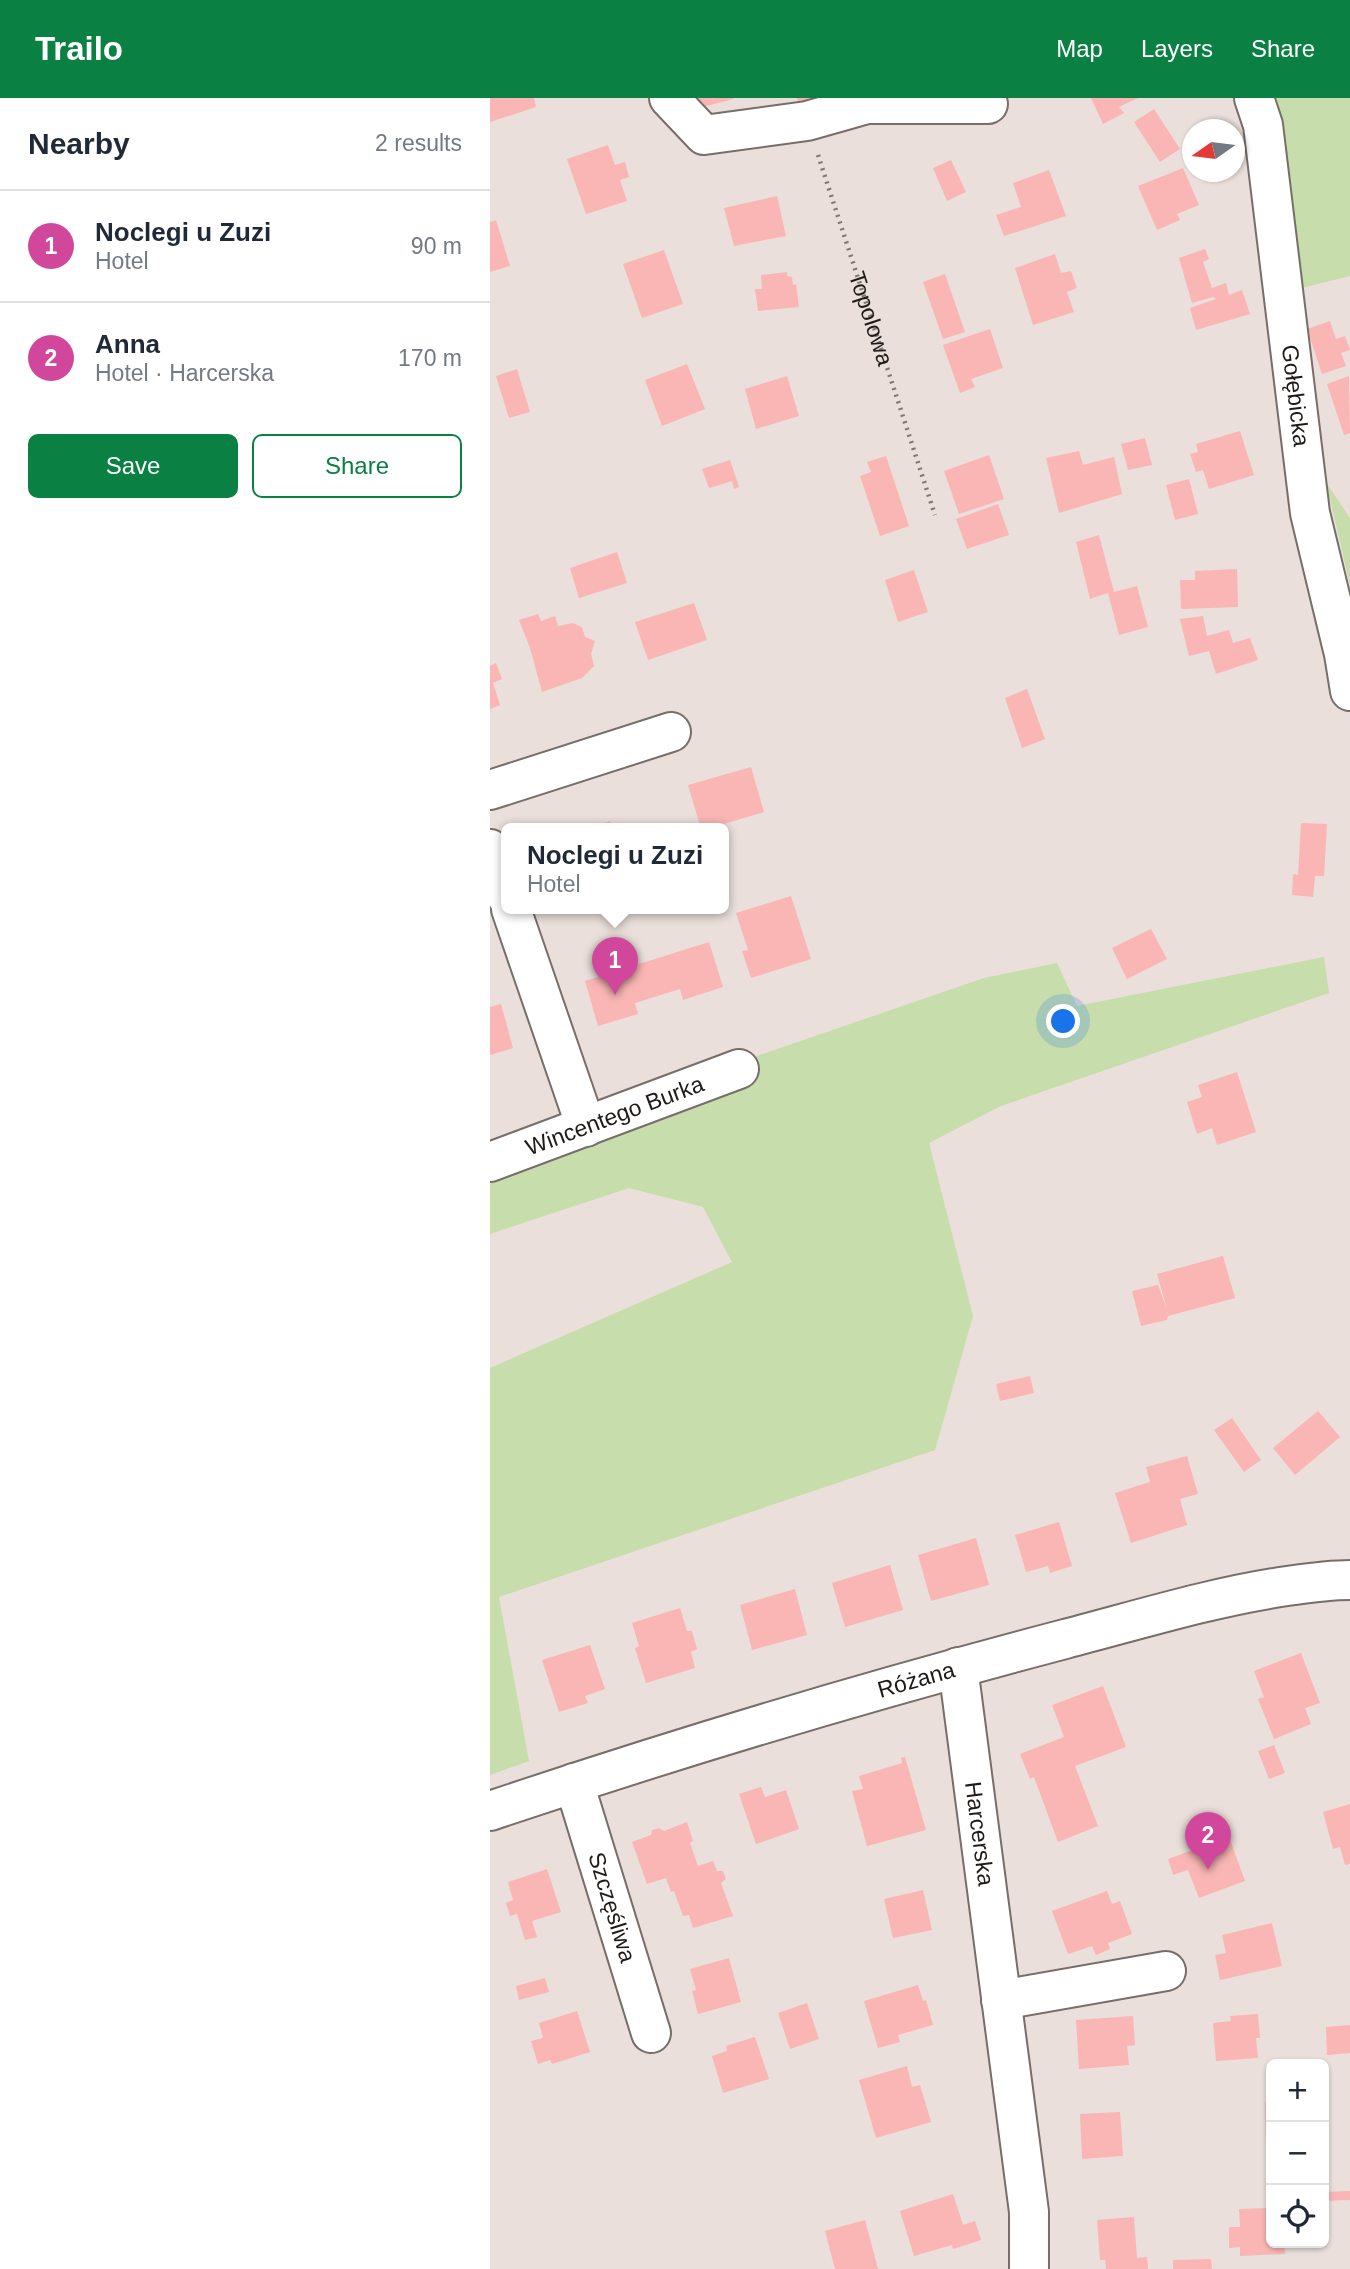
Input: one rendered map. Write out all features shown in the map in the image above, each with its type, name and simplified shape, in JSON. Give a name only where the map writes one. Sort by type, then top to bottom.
[{"type":"street","points":[[669,98],[704,135],[807,121],[867,104],[988,104]]},
{"type":"street","name":"Gołębicka","points":[[1254,98],[1263,125],[1310,513],[1344,654],[1350,691]]},
{"type":"street","points":[[490,790],[671,732]]},
{"type":"street","points":[[490,849],[501,882]]},
{"type":"street","points":[[513,914],[586,1126]]},
{"type":"street","name":"Wincentego Burka","points":[[490,1162],[739,1069]]},
{"type":"street","name":"Różana","points":[[490,1811],[766,1722],[958,1667],[1260,1590],[1350,1580]]},
{"type":"street","name":"Harcerska","points":[[958,1667],[1029,2211],[1029,2269]]},
{"type":"street","name":"Szczęśliwa","points":[[574,1783],[651,2033]]},
{"type":"street","points":[[1000,2000],[1166,1970]]},
{"type":"path","name":"Topolowa","points":[[807,121],[935,515]]},
{"type":"green space","points":[[1272,98],[1350,98],[1350,276],[1294,290]]},
{"type":"green space","points":[[1326,482],[1350,518],[1350,585]]},
{"type":"green space","points":[[1324,957],[1329,993],[1001,1106],[929,1143],[973,1316],[935,1450],[499,1597],[529,1761],[490,1775],[490,1368],[732,1262],[703,1207],[629,1188],[490,1234],[490,1175],[757,1081],[754,1057],[984,978],[1057,963],[1077,1006]]},
{"type":"building","points":[[490,98],[534,98],[536,107],[490,122]]},
{"type":"building","points":[[697,98],[733,98],[733,99],[699,108]]},
{"type":"building","points":[[797,98],[841,98],[800,109]]},
{"type":"building","points":[[1091,98],[1138,98],[1119,107],[1124,113],[1103,124]]},
{"type":"building","points":[[1154,109],[1180,149],[1160,162],[1134,122]]},
{"type":"building","points":[[608,145],[615,165],[625,162],[629,177],[620,180],[627,201],[586,214],[567,159]]},
{"type":"building","points":[[951,160],[966,192],[947,201],[933,168]]},
{"type":"building","points":[[1182,168],[1182,182],[1189,182],[1199,205],[1177,214],[1180,220],[1157,230],[1138,186]]},
{"type":"building","points":[[1049,170],[1066,216],[1004,236],[996,215],[1021,207],[1013,183]]},
{"type":"building","points":[[777,196],[786,236],[734,246],[724,208]]},
{"type":"building","points":[[496,220],[510,266],[490,272],[490,222]]},
{"type":"building","points":[[1205,249],[1209,259],[1203,262],[1212,288],[1226,283],[1229,295],[1242,290],[1250,314],[1196,330],[1190,308],[1216,299],[1213,297],[1192,303],[1179,258]]},
{"type":"building","points":[[664,250],[683,304],[642,318],[623,264]]},
{"type":"building","points":[[1055,254],[1061,273],[1071,271],[1077,288],[1067,292],[1074,312],[1033,325],[1015,268]]},
{"type":"building","points":[[787,272],[787,276],[792,277],[793,285],[796,284],[799,307],[758,311],[755,289],[762,289],[761,275]]},
{"type":"building","points":[[945,274],[965,332],[943,339],[923,282]]},
{"type":"building","points":[[1330,321],[1336,339],[1345,336],[1350,350],[1341,353],[1346,366],[1322,374],[1307,329]]},
{"type":"building","points":[[990,329],[1003,368],[971,379],[975,387],[960,393],[943,345]]},
{"type":"building","points":[[687,364],[705,409],[662,426],[645,380]]},
{"type":"building","points":[[517,369],[530,412],[509,418],[496,376]]},
{"type":"building","points":[[787,376],[799,416],[756,429],[745,389]]},
{"type":"building","points":[[1349,376],[1350,433],[1344,435],[1327,384]]},
{"type":"building","points":[[1240,431],[1254,475],[1209,489],[1203,470],[1196,472],[1190,454],[1198,452],[1196,444]]},
{"type":"building","points":[[1145,438],[1152,465],[1128,470],[1121,444]]},
{"type":"building","points":[[1079,451],[1083,465],[1114,457],[1122,494],[1059,513],[1046,458]]},
{"type":"building","points":[[989,455],[1004,499],[959,514],[944,471]]},
{"type":"building","points":[[886,456],[909,526],[880,536],[860,476],[871,472],[867,462]]},
{"type":"building","points":[[730,460],[739,487],[734,489],[732,481],[709,488],[702,469]]},
{"type":"building","points":[[1189,479],[1198,514],[1175,520],[1166,485]]},
{"type":"building","points":[[998,504],[1009,535],[967,549],[956,519]]},
{"type":"building","points":[[1099,535],[1114,592],[1137,586],[1148,627],[1119,635],[1108,593],[1090,599],[1076,542]]},
{"type":"building","points":[[617,552],[627,583],[579,598],[570,568]]},
{"type":"building","points":[[1237,569],[1238,607],[1181,609],[1180,580],[1195,580],[1195,571]]},
{"type":"building","points":[[914,570],[928,612],[898,622],[885,580]]},
{"type":"building","points":[[694,603],[707,640],[648,660],[635,622]]},
{"type":"building","points":[[538,614],[541,621],[555,616],[558,626],[573,623],[582,627],[585,637],[595,641],[591,654],[594,666],[582,678],[542,692],[519,620]]},
{"type":"building","points":[[1203,616],[1207,636],[1229,630],[1233,643],[1250,638],[1258,660],[1216,674],[1209,651],[1189,656],[1180,619]]},
{"type":"building","points":[[496,663],[502,679],[493,683],[500,705],[490,709],[490,666]]},
{"type":"building","points":[[1027,689],[1045,739],[1022,748],[1005,698]]},
{"type":"building","points":[[751,767],[764,812],[727,823],[699,823],[688,785]]},
{"type":"building","points":[[1301,823],[1327,824],[1324,876],[1315,876],[1313,897],[1292,895],[1293,874],[1298,875]]},
{"type":"building","points":[[791,896],[811,959],[751,978],[742,951],[748,950],[736,913]]},
{"type":"building","points":[[1151,929],[1167,959],[1127,979],[1112,948]]},
{"type":"building","points":[[709,942],[723,987],[683,1000],[680,989],[635,1003],[638,1014],[598,1026],[585,981]]},
{"type":"building","points":[[501,1004],[513,1048],[490,1055],[490,1007]]},
{"type":"building","points":[[1237,1072],[1256,1132],[1217,1145],[1212,1128],[1197,1134],[1187,1102],[1202,1097],[1198,1085]]},
{"type":"building","points":[[1223,1256],[1235,1298],[1141,1326],[1132,1291],[1158,1285],[1167,1309],[1157,1274]]},
{"type":"building","points":[[1030,1376],[1034,1393],[1000,1401],[996,1384]]},
{"type":"building","points":[[1318,1411],[1340,1437],[1295,1475],[1273,1448]]},
{"type":"building","points":[[1232,1418],[1261,1460],[1244,1472],[1214,1430]]},
{"type":"building","points":[[1187,1456],[1198,1494],[1180,1499],[1187,1525],[1131,1543],[1115,1493],[1150,1482],[1146,1467]]},
{"type":"building","points":[[1059,1522],[1072,1566],[1050,1573],[1048,1566],[1026,1572],[1015,1535]]},
{"type":"building","points":[[976,1538],[989,1585],[931,1601],[918,1555]]},
{"type":"building","points":[[890,1565],[903,1610],[845,1627],[832,1583]]},
{"type":"building","points":[[795,1589],[807,1635],[752,1650],[740,1605]]},
{"type":"building","points":[[680,1608],[687,1631],[692,1631],[697,1649],[691,1652],[695,1668],[646,1683],[635,1648],[639,1646],[632,1623]]},
{"type":"building","points":[[590,1645],[605,1689],[585,1696],[588,1703],[559,1712],[542,1660]]},
{"type":"building","points":[[1301,1653],[1320,1703],[1305,1708],[1311,1724],[1274,1739],[1258,1699],[1264,1697],[1254,1671]]},
{"type":"building","points":[[1103,1686],[1126,1747],[1075,1766],[1098,1826],[1058,1842],[1034,1777],[1030,1779],[1020,1754],[1064,1737],[1052,1705]]},
{"type":"building","points":[[1274,1745],[1285,1773],[1269,1779],[1258,1751]]},
{"type":"building","points":[[905,1757],[926,1830],[867,1846],[852,1791],[863,1789],[859,1776],[902,1763],[901,1758]]},
{"type":"building","points":[[761,1787],[765,1797],[786,1790],[799,1829],[756,1844],[739,1794]]},
{"type":"building","points":[[1350,1804],[1350,1864],[1345,1865],[1340,1847],[1333,1849],[1323,1812]]},
{"type":"building","points":[[687,1822],[693,1841],[690,1843],[698,1866],[713,1861],[717,1871],[723,1871],[726,1879],[721,1883],[733,1916],[693,1928],[689,1915],[683,1916],[666,1878],[647,1884],[632,1842],[651,1835],[652,1830],[659,1828],[664,1831]]},
{"type":"building","points":[[1229,1837],[1245,1881],[1199,1898],[1188,1870],[1173,1875],[1168,1859]]},
{"type":"building","points":[[547,1869],[561,1912],[532,1921],[537,1937],[525,1940],[517,1914],[510,1916],[506,1903],[513,1900],[508,1882]]},
{"type":"building","points":[[923,1890],[932,1930],[893,1938],[884,1899]]},
{"type":"building","points":[[1107,1891],[1112,1904],[1120,1901],[1132,1934],[1108,1943],[1110,1949],[1096,1955],[1092,1946],[1068,1954],[1052,1911]]},
{"type":"building","points":[[1272,1923],[1282,1966],[1220,1980],[1215,1955],[1226,1953],[1222,1935]]},
{"type":"building","points":[[729,1958],[741,2002],[698,2014],[692,1991],[696,1990],[690,1969]]},
{"type":"building","points":[[545,1978],[549,1992],[519,2000],[516,1986]]},
{"type":"building","points":[[918,1985],[923,2001],[926,2000],[933,2025],[898,2035],[900,2042],[878,2048],[864,2001]]},
{"type":"building","points":[[807,2003],[819,2039],[790,2049],[778,2013]]},
{"type":"building","points":[[577,2011],[590,2052],[552,2064],[550,2060],[538,2064],[531,2041],[543,2038],[539,2023]]},
{"type":"building","points":[[1258,2014],[1258,2058],[1216,2061],[1213,2023],[1231,2021],[1230,2016]]},
{"type":"building","points":[[1133,2016],[1135,2045],[1127,2046],[1129,2065],[1079,2069],[1076,2020]]},
{"type":"building","points":[[1350,2025],[1350,2053],[1327,2055],[1326,2027]]},
{"type":"building","points":[[755,2037],[769,2079],[723,2093],[712,2056],[727,2051],[726,2046]]},
{"type":"building","points":[[907,2066],[912,2087],[920,2085],[931,2122],[876,2138],[859,2080]]},
{"type":"building","points":[[1120,2112],[1123,2156],[1082,2159],[1080,2114]]},
{"type":"building","points":[[1350,2191],[1350,2200],[1329,2201],[1329,2192]]},
{"type":"building","points":[[953,2194],[963,2225],[975,2221],[981,2240],[953,2249],[952,2245],[914,2256],[900,2211]]},
{"type":"building","points":[[1266,2208],[1266,2248],[1284,2248],[1285,2254],[1240,2256],[1240,2247],[1229,2248],[1229,2227],[1240,2227],[1239,2209]]},
{"type":"building","points":[[1134,2217],[1137,2258],[1147,2257],[1148,2269],[1106,2269],[1105,2260],[1100,2260],[1097,2220]]},
{"type":"building","points":[[865,2220],[878,2269],[835,2269],[825,2231]]},
{"type":"building","points":[[1211,2259],[1212,2269],[1173,2269],[1173,2260]]},
{"type":"place","name":"Noclegi u Zuzi","points":[[615,995]]},
{"type":"place","name":"Anna","points":[[1208,1870]]}]
